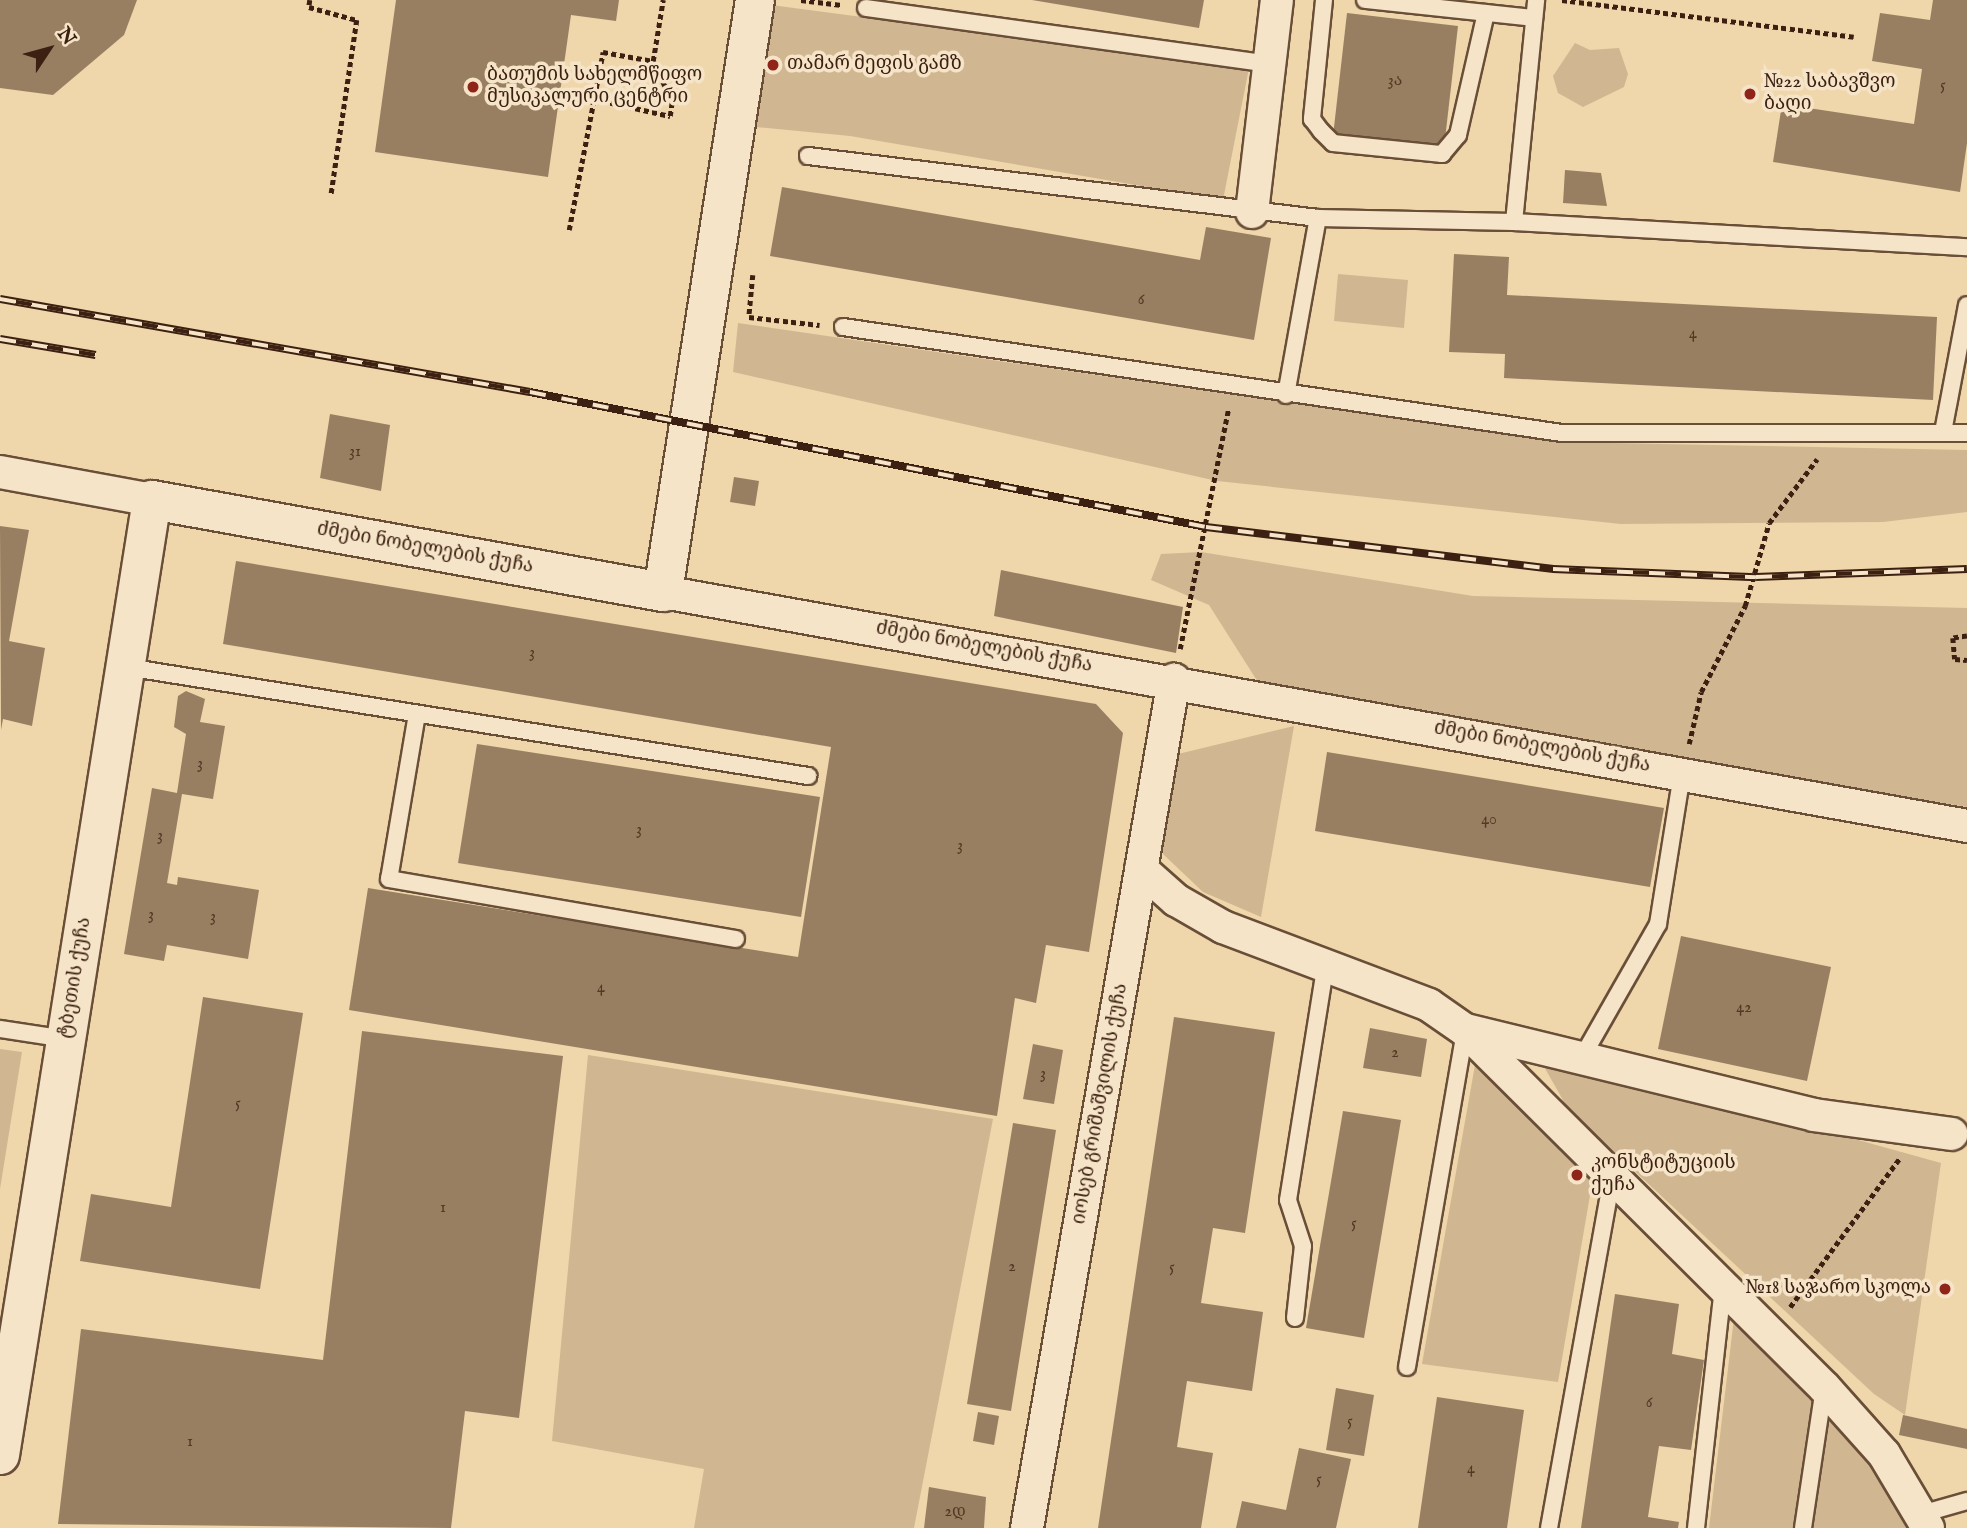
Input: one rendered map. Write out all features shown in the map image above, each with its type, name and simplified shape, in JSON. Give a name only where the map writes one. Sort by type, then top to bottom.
[{"type":"street","points":[[663,592],[755,0]]},
{"type":"street","points":[[1252,212],[1277,0]]},
{"type":"street","name":"ძმები ნობელების ქუჩა","points":[[0,472],[663,592],[1174,680],[1967,826]]},
{"type":"street","name":"ტბეთის ქუჩა","points":[[0,1455],[152,500]]},
{"type":"street","name":"იოსებ გრიშაშვილის ქუჩა","points":[[1027,1528],[1174,680]]},
{"type":"street","points":[[1141,869],[1176,900],[1223,927],[1325,963],[1429,1005],[1465,1030],[1824,1387],[1884,1454],[1925,1521]]},
{"type":"street","points":[[1465,1030],[1814,1115],[1952,1134]]},
{"type":"lane","points":[[1324,0],[1312,119],[1321,131],[1333,143],[1442,154],[1458,135],[1486,13]]},
{"type":"lane","points":[[1365,0],[1534,18]]},
{"type":"lane","points":[[1514,222],[1536,0]]},
{"type":"lane","points":[[866,8],[1269,64]]},
{"type":"lane","points":[[808,156],[1318,218],[1514,222],[1967,247]]},
{"type":"lane","points":[[1286,395],[1318,218]]},
{"type":"lane","points":[[1943,432],[1967,305]]},
{"type":"lane","points":[[843,327],[1232,389],[1562,433],[1835,437],[1967,433]]},
{"type":"lane","points":[[126,667],[807,776]]},
{"type":"lane","points":[[417,714],[389,879],[736,939]]},
{"type":"lane","points":[[1581,1059],[1658,925],[1682,774]]},
{"type":"lane","points":[[1296,1318],[1303,1246],[1288,1200],[1325,963]]},
{"type":"lane","points":[[0,1029],[66,1039]]},
{"type":"lane","points":[[1407,1367],[1465,1030]]},
{"type":"lane","points":[[1549,1528],[1612,1178]]},
{"type":"lane","points":[[1696,1528],[1723,1289]]},
{"type":"lane","points":[[1803,1528],[1824,1387]]},
{"type":"lane","points":[[1925,1521],[1967,1501]]},
{"type":"path","points":[[310,0],[309,7],[357,20],[331,196]]},
{"type":"path","points":[[594,99],[670,116],[672,102],[653,61],[663,0]]},
{"type":"path","points":[[801,0],[866,8]]},
{"type":"path","points":[[1562,0],[1854,37]]},
{"type":"path","points":[[569,230],[603,52],[653,61]]},
{"type":"path","points":[[754,265],[749,317],[843,327]]},
{"type":"path","points":[[1174,680],[1232,389]]},
{"type":"path","points":[[1682,774],[1701,692],[1745,606],[1769,523],[1835,437]]},
{"type":"path","points":[[1967,636],[1953,638],[1955,659],[1967,660]]},
{"type":"path","points":[[1770,1335],[1920,1130]]},
{"type":"shaded area","points":[[771,5],[1249,68],[1223,200],[850,136],[756,127]]},
{"type":"shaded area","points":[[1575,43],[1590,50],[1619,48],[1628,74],[1624,87],[1583,107],[1558,93],[1553,76]]},
{"type":"shaded area","points":[[1338,274],[1408,280],[1404,328],[1334,321]]},
{"type":"shaded area","points":[[738,323],[1558,442],[1967,450],[1967,512],[1883,522],[1621,524],[1217,481],[733,372]]},
{"type":"shaded area","points":[[1201,552],[1473,596],[1967,608],[1967,807],[1263,690],[1209,605],[1151,580],[1161,554]]},
{"type":"shaded area","points":[[1294,726],[1261,917],[1203,892],[1163,854],[1155,825],[1174,755]]},
{"type":"shaded area","points":[[0,1049],[22,1052],[0,1189]]},
{"type":"shaded area","points":[[588,1055],[993,1119],[914,1528],[694,1528],[704,1469],[552,1441]]},
{"type":"shaded area","points":[[1538,1056],[1563,1058],[1941,1163],[1905,1415],[1874,1394],[1568,1109]]},
{"type":"shaded area","points":[[1475,1065],[1594,1172],[1558,1382],[1422,1364]]},
{"type":"shaded area","points":[[1734,1318],[1886,1482],[1910,1528],[1709,1528]]},
{"type":"building","points":[[0,0],[137,0],[124,35],[53,95],[0,88]]},
{"type":"building","name":"ბათუმის სახელმწიფო მუსიკალური ცენტრი","points":[[396,0],[619,0],[616,21],[571,15],[548,177],[375,152]]},
{"type":"building","points":[[1032,0],[1204,0],[1199,28]]},
{"type":"building","points":[[1933,0],[1967,0],[1967,143],[1960,192],[1773,162],[1782,104],[1914,124],[1922,69],[1872,61],[1880,13],[1930,20]]},
{"type":"building","points":[[1347,13],[1458,26],[1444,148],[1333,136]]},
{"type":"building","points":[[1565,170],[1601,173],[1607,206],[1563,203]]},
{"type":"building","points":[[782,187],[1200,260],[1206,227],[1271,238],[1254,340],[770,256]]},
{"type":"building","points":[[1454,254],[1509,257],[1507,295],[1937,317],[1933,400],[1504,378],[1505,354],[1449,352]]},
{"type":"building","points":[[330,414],[390,425],[381,491],[320,478]]},
{"type":"building","points":[[734,477],[759,481],[755,506],[730,502]]},
{"type":"building","points":[[0,526],[29,530],[9,641],[45,648],[32,726],[3,719],[1,730]]},
{"type":"building","points":[[236,561],[1096,704],[1123,733],[1089,952],[1046,945],[1036,1003],[1015,998],[997,1116],[349,1010],[368,888],[798,957],[831,747],[223,644]]},
{"type":"building","points":[[1001,570],[1183,607],[1176,653],[994,616]]},
{"type":"building","points":[[186,691],[205,699],[200,722],[225,726],[213,799],[182,794],[167,883],[177,885],[178,877],[259,890],[248,959],[167,945],[164,961],[124,954],[152,788],[177,793],[186,734],[174,727],[178,696]]},
{"type":"building","points":[[477,744],[820,797],[801,917],[458,863]]},
{"type":"building","points":[[1327,752],[1664,808],[1650,887],[1315,831]]},
{"type":"building","points":[[1681,936],[1831,967],[1807,1081],[1658,1049]]},
{"type":"building","points":[[203,997],[303,1013],[260,1289],[80,1261],[91,1194],[171,1207]]},
{"type":"building","points":[[1174,1017],[1275,1032],[1245,1233],[1213,1228],[1201,1303],[1263,1312],[1252,1391],[1187,1381],[1177,1447],[1213,1453],[1201,1528],[1098,1528]]},
{"type":"building","points":[[1370,1028],[1427,1039],[1421,1077],[1363,1068]]},
{"type":"building","points":[[362,1031],[563,1056],[519,1418],[465,1411],[451,1528],[58,1524],[81,1329],[323,1360]]},
{"type":"building","points":[[1033,1044],[1063,1050],[1054,1104],[1023,1099]]},
{"type":"building","points":[[1343,1111],[1401,1120],[1364,1338],[1306,1328]]},
{"type":"building","points":[[1013,1123],[1056,1130],[1011,1411],[967,1404]]},
{"type":"building","points":[[1615,1294],[1679,1304],[1672,1354],[1704,1360],[1691,1450],[1659,1446],[1648,1517],[1679,1522],[1678,1528],[1581,1528]]},
{"type":"building","points":[[1336,1388],[1374,1395],[1364,1456],[1326,1450]]},
{"type":"building","points":[[1437,1397],[1524,1410],[1507,1528],[1418,1528]]},
{"type":"building","points":[[978,1412],[999,1416],[994,1445],[973,1441]]},
{"type":"building","points":[[1903,1415],[1967,1429],[1967,1449],[1899,1435]]},
{"type":"building","points":[[1299,1448],[1351,1459],[1336,1528],[1236,1528],[1242,1501],[1286,1510]]},
{"type":"building","points":[[929,1487],[986,1497],[984,1528],[924,1528]]},
{"type":"railway","points":[[0,299],[530,392],[1206,527],[1553,569],[1756,577],[1967,569]]},
{"type":"railway","points":[[0,339],[96,355]]},
{"type":"place","name":"თამარ მეფის გამზ","points":[[773,65]]},
{"type":"place","name":"ბათუმის სახელმწიფო მუსიკალური ცენტრი","points":[[473,87]]},
{"type":"place","name":"№22 საბავშვო ბაღი","points":[[1750,94]]},
{"type":"place","name":"კონსტიტუციის ქუჩა","points":[[1577,1175]]},
{"type":"place","name":"№18 საჯარო სკოლა","points":[[1945,1289]]}]
